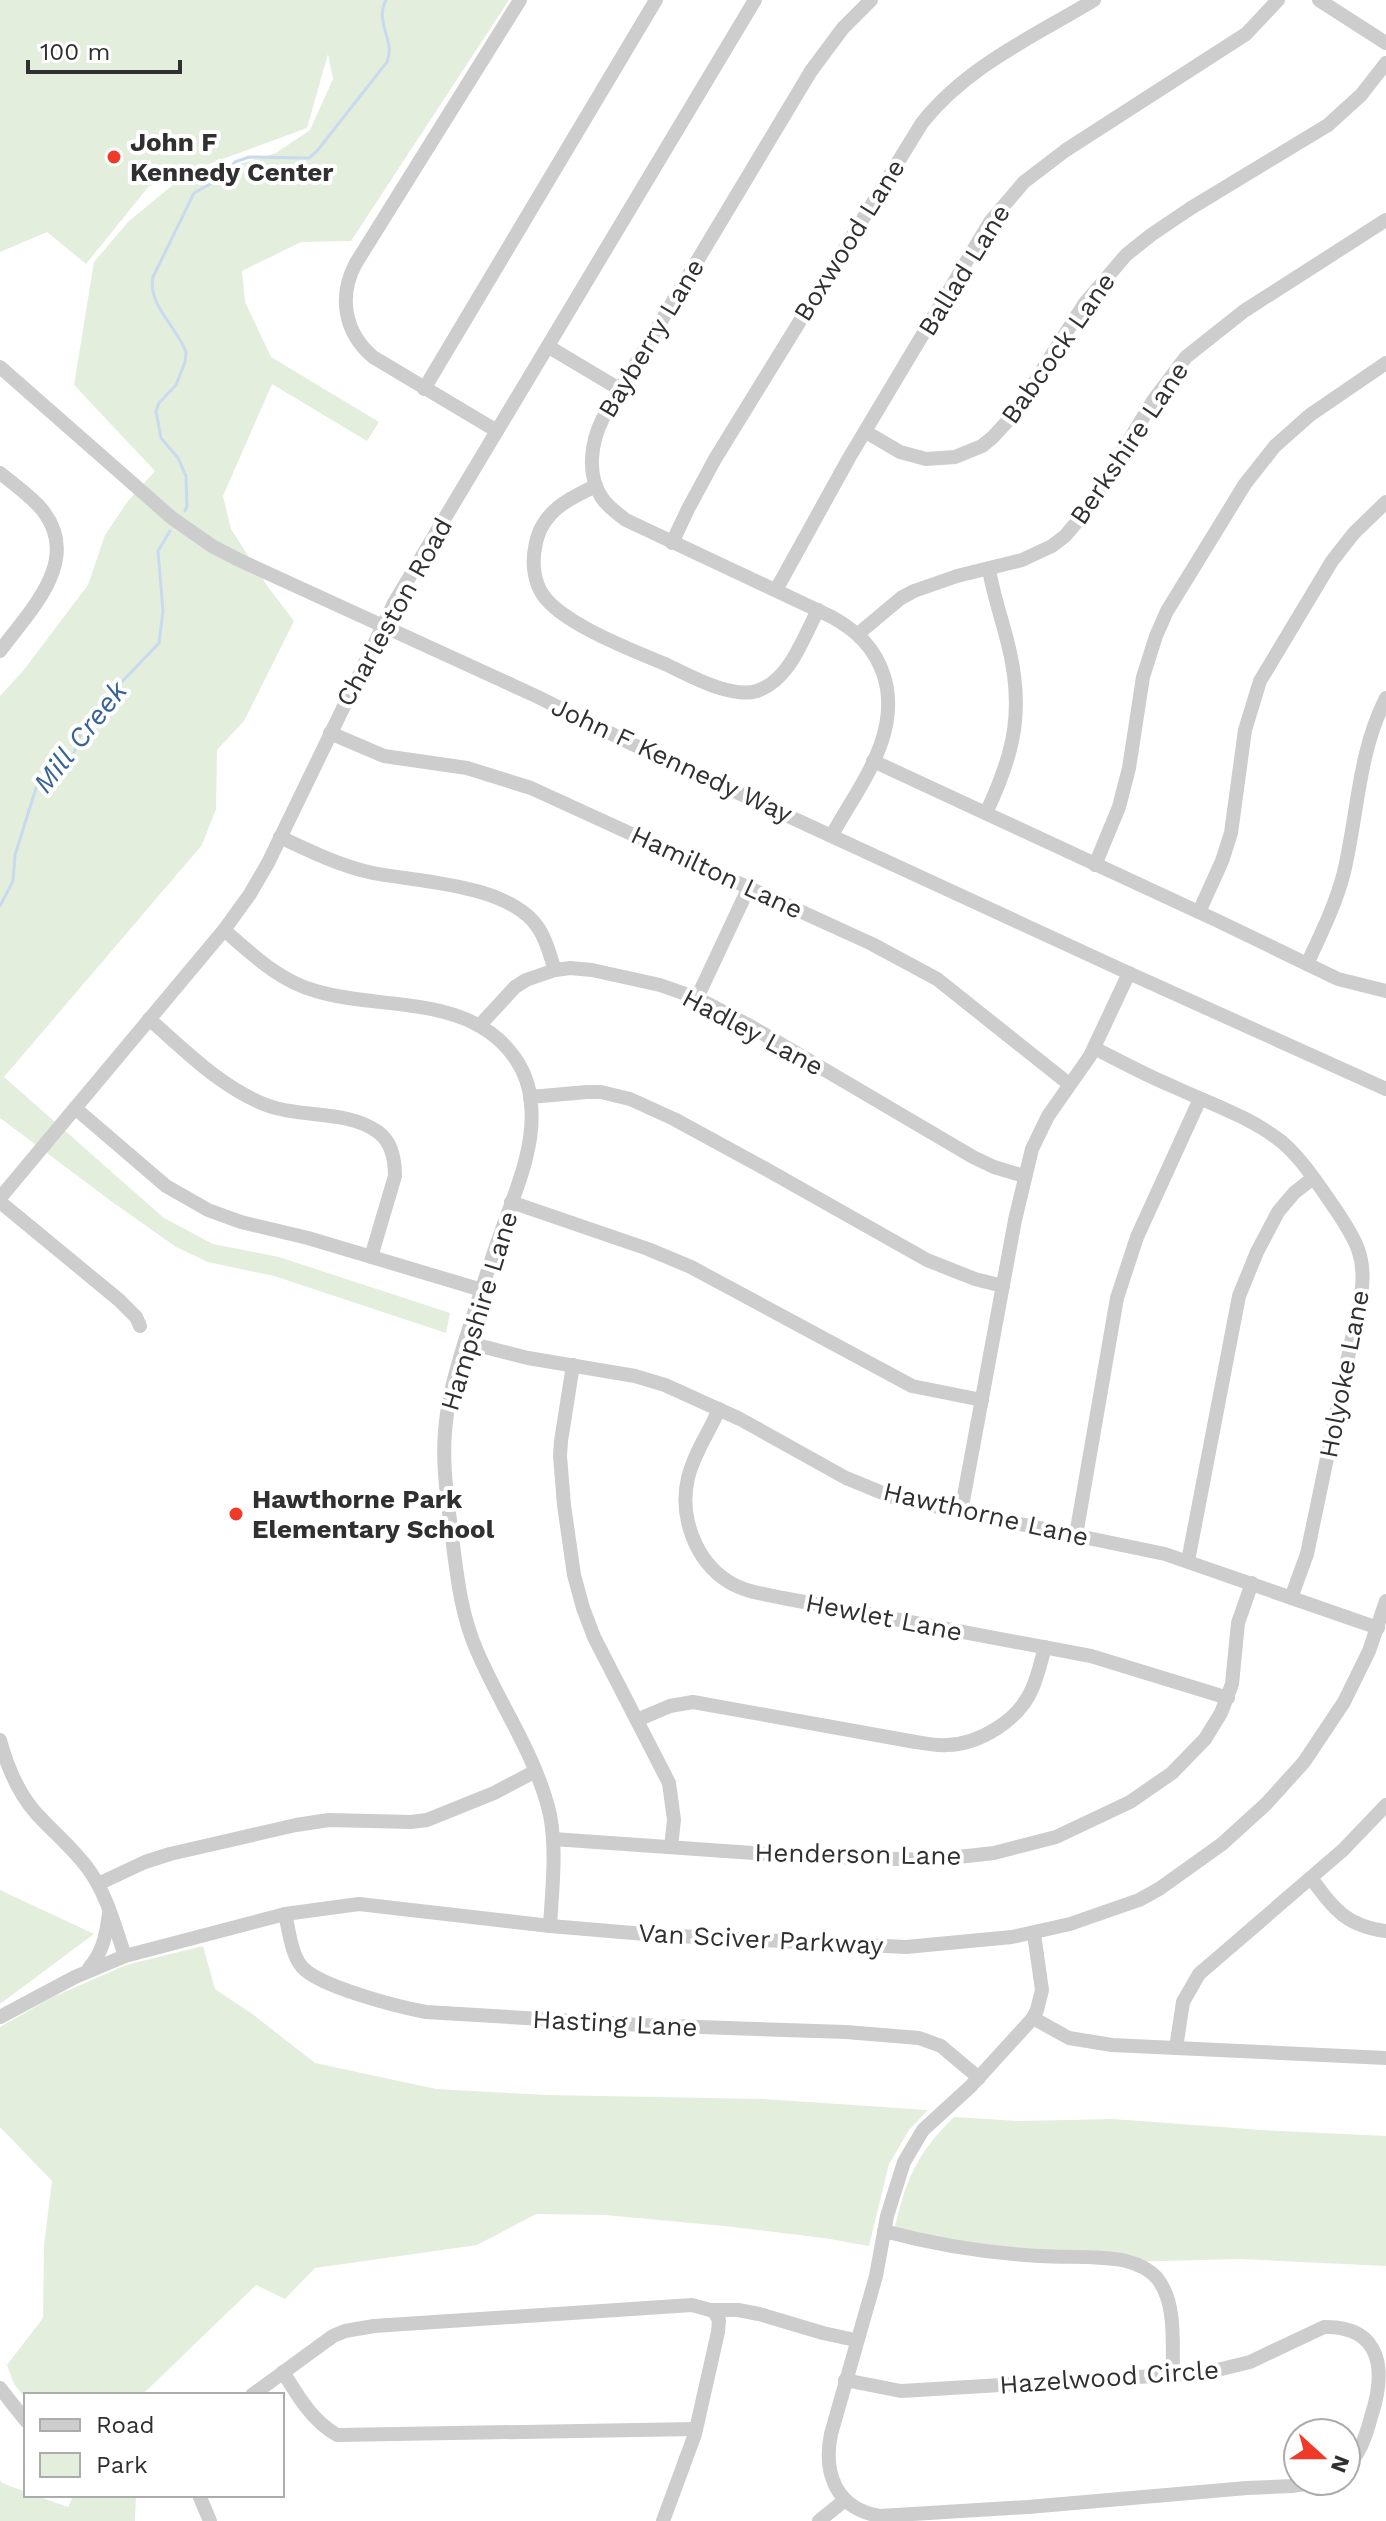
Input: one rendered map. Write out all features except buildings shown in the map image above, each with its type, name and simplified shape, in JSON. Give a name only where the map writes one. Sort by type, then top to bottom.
[{"type":"street","points":[[497,431],[373,357],[361,346],[348,319],[345,299],[348,280],[356,263],[520,0]]},
{"type":"street","points":[[424,389],[656,0]]},
{"type":"street","name":"Charleston Road","points":[[0,1200],[224,930],[250,894],[381,626],[755,0]]},
{"type":"street","name":"Bayberry Lane","points":[[596,486],[592,459],[597,431],[811,71],[843,28],[871,0]]},
{"type":"street","name":"Boxwood Lane","points":[[672,543],[715,459],[922,123],[964,80],[1027,38],[1094,0]]},
{"type":"street","name":"Ballad Lane","points":[[776,590],[810,525],[990,222],[1012,195],[1037,171],[1066,150],[1246,34],[1278,0]]},
{"type":"street","points":[[1319,0],[1386,43]]},
{"type":"street","name":"Babcock Lane","points":[[866,432],[900,452],[926,459],[955,457],[982,446],[1014,414],[1076,315],[1126,255],[1191,208],[1328,125],[1361,95],[1386,63]]},
{"type":"street","name":"Berkshire Lane","points":[[858,634],[914,591],[957,576],[1022,560],[1052,546],[1077,524],[1097,496],[1173,371],[1200,345],[1244,311],[1386,220]]},
{"type":"street","points":[[549,347],[621,390]]},
{"type":"street","points":[[1095,865],[1119,807],[1129,768],[1143,677],[1167,611],[1245,484],[1275,446],[1310,415],[1386,363]]},
{"type":"street","name":"John F Kennedy Way","points":[[0,367],[163,510],[193,533],[267,574],[1386,1089]]},
{"type":"street","points":[[0,473],[44,514],[53,531],[56,546],[52,577],[46,591],[0,651]]},
{"type":"street","points":[[818,610],[793,659],[777,679],[755,692],[742,693],[716,686],[559,611],[541,592],[536,578],[534,551],[542,526],[557,507],[596,486],[603,499],[626,520],[818,610],[858,634],[881,666],[888,694],[888,723],[873,761],[832,835]]},
{"type":"street","points":[[1199,912],[1231,833],[1245,730],[1260,681],[1332,561],[1354,533],[1386,502]]},
{"type":"street","points":[[986,813],[1011,753],[1016,712],[1010,654],[989,569]]},
{"type":"street","points":[[1307,964],[1329,918],[1342,880],[1366,751],[1386,698]]},
{"type":"street","name":"Hamilton Lane","points":[[330,733],[384,756],[467,768],[515,782],[880,948],[925,971],[1069,1084]]},
{"type":"street","points":[[873,761],[1338,979],[1386,991]]},
{"type":"street","points":[[280,837],[343,865],[371,873],[455,886],[505,902],[531,919],[540,930],[555,970]]},
{"type":"street","points":[[697,998],[749,887]]},
{"type":"street","name":"Hampshire Lane","points":[[224,930],[280,976],[301,986],[340,997],[444,1011],[480,1025],[497,1037],[524,1074],[531,1118],[527,1148],[454,1377],[444,1449],[446,1487],[465,1617],[477,1652],[511,1718],[546,1800],[554,1864],[550,1926]]},
{"type":"street","name":"Hadley Lane","points":[[480,1025],[515,987],[555,970],[570,968],[605,972],[675,989],[780,1042],[973,1157],[1024,1176]]},
{"type":"street","points":[[961,1512],[1024,1176],[1039,1132],[1094,1048],[1129,973]]},
{"type":"street","points":[[149,1019],[208,1071],[244,1094],[284,1110],[367,1125],[386,1139],[395,1164],[395,1176],[371,1257]]},
{"type":"street","name":"Holyoke Lane","points":[[1094,1048],[1270,1134],[1294,1154],[1313,1178],[1356,1241],[1361,1254],[1363,1281],[1307,1554],[1291,1598]]},
{"type":"street","points":[[530,1097],[601,1092],[645,1105],[927,1260],[975,1279],[1003,1286]]},
{"type":"street","points":[[1076,1535],[1117,1298],[1137,1237],[1200,1099]]},
{"type":"street","points":[[75,1108],[166,1186],[193,1203],[241,1222],[482,1290]]},
{"type":"street","points":[[1188,1561],[1239,1296],[1278,1212],[1294,1193],[1313,1178]]},
{"type":"street","points":[[0,1200],[119,1300],[136,1317],[140,1326]]},
{"type":"street","points":[[511,1202],[677,1260],[912,1386],[982,1400]]},
{"type":"street","name":"Hawthorne Lane","points":[[465,1342],[528,1358],[650,1380],[719,1409],[862,1485],[911,1502],[1148,1550],[1188,1561],[1378,1628]]},
{"type":"street","points":[[573,1365],[560,1456],[577,1592],[588,1623],[669,1783],[674,1820],[671,1847]]},
{"type":"street","name":"Hewlet Lane","points":[[719,1409],[692,1464],[686,1502],[690,1529],[700,1554],[729,1582],[754,1592],[783,1598],[1091,1656],[1228,1698]]},
{"type":"street","name":"Henderson Lane","points":[[553,1839],[795,1856],[906,1860],[963,1858],[1056,1837],[1115,1810],[1172,1773],[1205,1739],[1228,1698],[1235,1668],[1238,1623],[1252,1583]]},
{"type":"street","name":"Van Sciver Parkway","points":[[0,2017],[86,1972],[125,1956],[285,1914],[359,1904],[550,1926],[710,1939],[906,1947],[1034,1934],[1139,1900],[1187,1870],[1246,1824],[1287,1783],[1320,1741],[1356,1679],[1386,1601]]},
{"type":"street","points":[[637,1720],[670,1706],[693,1702],[910,1741],[962,1744],[996,1728],[1025,1701],[1032,1690],[1045,1647]]},
{"type":"street","points":[[0,1740],[12,1778],[33,1810],[80,1859],[98,1884],[125,1956]]},
{"type":"street","points":[[98,1884],[134,1866],[170,1854],[296,1825],[329,1820],[427,1820],[494,1793],[534,1772]]},
{"type":"street","points":[[1176,2048],[1183,2002],[1199,1974],[1343,1850],[1386,1805]]},
{"type":"street","points":[[1311,1878],[1341,1916],[1353,1923],[1386,1931]]},
{"type":"street","points":[[86,1972],[98,1958],[106,1936],[109,1913]]},
{"type":"street","name":"Hasting Lane","points":[[285,1914],[296,1957],[303,1968],[344,1988],[408,2009],[537,2020],[830,2031],[919,2038],[941,2046],[979,2078]]},
{"type":"street","points":[[1034,1934],[1042,1990],[1033,2018],[979,2078],[923,2130],[899,2174],[876,2276],[855,2340],[831,2434],[828,2461],[835,2485],[845,2500],[867,2514],[880,2516],[1282,2487]]},
{"type":"street","points":[[1033,2018],[1059,2033],[1082,2041],[1112,2045],[1386,2058]]},
{"type":"street","points":[[884,2231],[976,2251],[1108,2259],[1137,2264],[1149,2270],[1164,2291],[1172,2325],[1173,2373]]},
{"type":"street","points":[[255,2393],[320,2343],[359,2328],[692,2305],[759,2314],[855,2340]]},
{"type":"street","points":[[663,2521],[696,2429],[718,2332],[719,2320],[713,2310]]},
{"type":"street","name":"Hazelwood Circle","points":[[845,2380],[901,2391],[1205,2373],[1235,2367],[1324,2327],[1338,2327],[1380,2348],[1375,2406],[1362,2445]]},
{"type":"street","points":[[283,2372],[318,2422],[337,2435],[696,2429]]},
{"type":"street","points":[[0,2388],[24,2418]]},
{"type":"street","points":[[200,2497],[210,2521]]},
{"type":"street","points":[[819,2521],[845,2500]]},
{"type":"green space","points":[[0,0],[509,0],[351,241],[301,242],[242,271],[245,302],[271,357],[379,422],[367,441],[272,384],[223,496],[231,529],[294,621],[244,721],[217,750],[216,809],[202,845],[4,1077],[164,1218],[213,1244],[279,1257],[450,1313],[446,1333],[274,1276],[208,1262],[176,1247],[0,1118],[0,696],[23,671],[88,585],[105,535],[128,501],[155,471],[74,385],[94,262],[128,222],[175,183],[276,153],[310,130],[333,79],[328,54],[307,128],[149,186],[86,264],[47,232],[0,252]]},
{"type":"green space","points":[[0,1890],[94,1934],[0,2004]]},
{"type":"green space","points":[[203,1946],[215,1989],[315,2063],[436,2089],[547,2095],[763,2099],[928,2110],[909,2130],[889,2164],[869,2246],[724,2226],[605,2215],[536,2214],[477,2245],[315,2268],[285,2299],[256,2285],[144,2393],[24,2393],[24,2396],[14,2384],[7,2365],[43,2318],[44,2245],[52,2181],[0,2127],[0,2027],[53,1997],[126,1965]]},
{"type":"green space","points":[[954,2117],[1018,2121],[1113,2119],[1386,2136],[1386,2266],[1241,2259],[1123,2262],[990,2252],[894,2231],[914,2169]]},
{"type":"green space","points":[[0,2480],[24,2491],[24,2497],[40,2497],[68,2507],[73,2497],[136,2497],[135,2521],[0,2521]]},
{"type":"waterway","name":"Mill Creek","points":[[185,511],[186,476],[178,458],[161,438],[156,411],[159,403],[176,385],[186,352],[154,297],[153,277],[194,193],[219,179],[235,162],[249,157],[309,158],[317,151],[387,62],[389,46],[382,16],[386,0]]},
{"type":"waterway","name":"Mill Creek","points":[[0,906],[13,881],[15,855],[37,785],[74,753],[83,727],[94,711],[159,643],[163,611],[158,551],[170,531]]},
{"type":"place","name":"John F Kennedy Center","points":[[114,157]]},
{"type":"place","name":"Hawthorne Park Elementary School","points":[[236,1514]]}]
